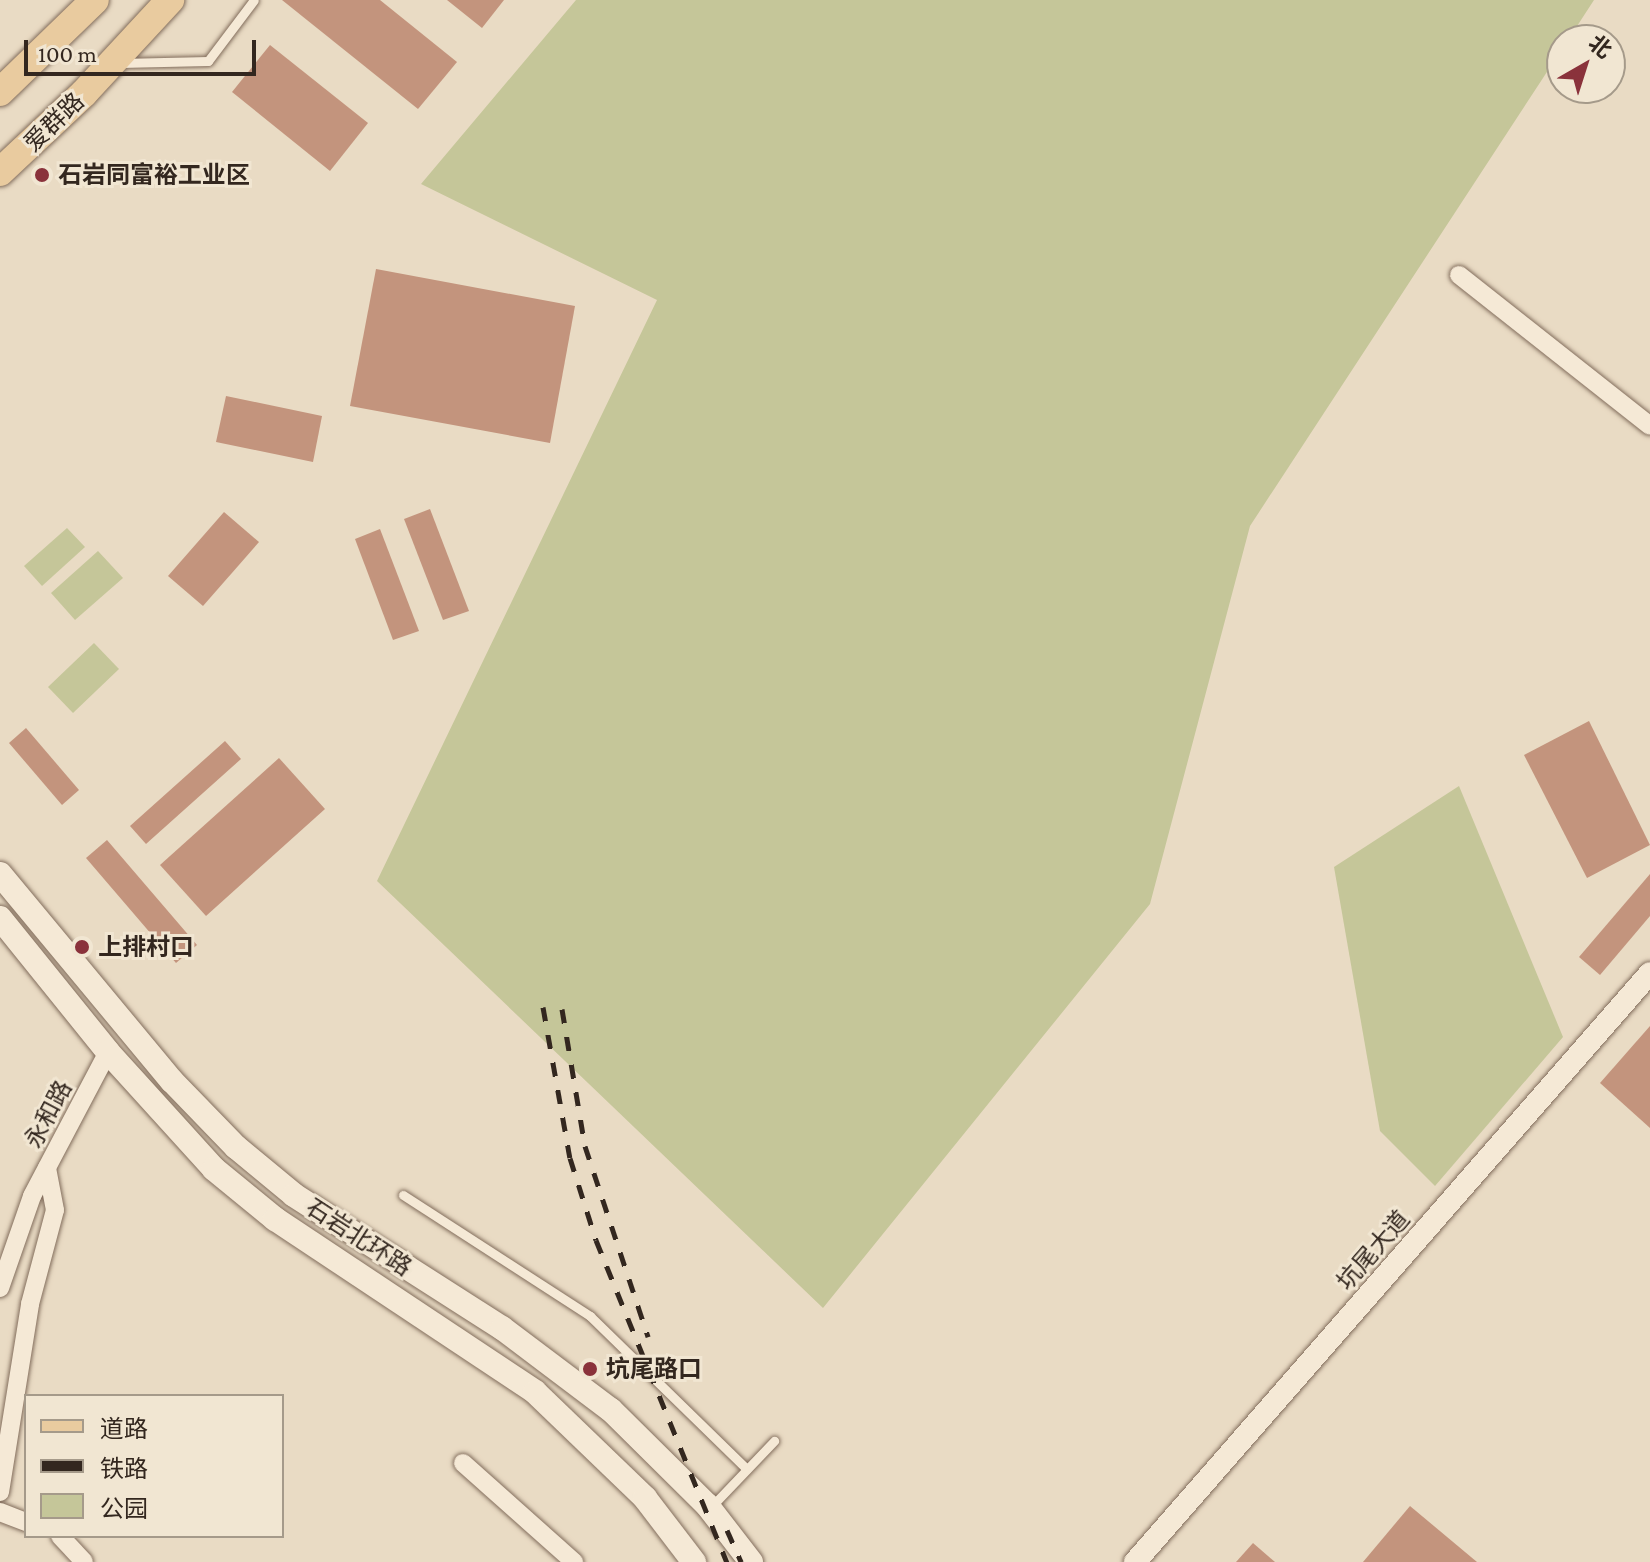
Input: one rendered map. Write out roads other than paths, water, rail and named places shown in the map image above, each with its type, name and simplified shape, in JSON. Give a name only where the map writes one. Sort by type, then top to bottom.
[{"type":"main road","points":[[0,92],[95,0]]},
{"type":"main road","name":"爱群路","points":[[0,172],[113,63],[170,0]]},
{"type":"main road","name":"石岩北环路","points":[[0,874],[162,1069],[236,1147],[339,1227],[559,1368],[611,1410],[710,1508],[751,1562]]},
{"type":"main road","name":"石岩北环路","points":[[0,918],[108,1052],[214,1169],[275,1219],[482,1353],[593,1442],[645,1498],[694,1562]]},
{"type":"street","points":[[1459,275],[1650,426]]},
{"type":"street","name":"坑尾大道","points":[[1135,1562],[1650,973]]},
{"type":"street","name":"永和路","points":[[0,1288],[47,1168],[108,1052]]},
{"type":"street","points":[[0,1492],[30,1304],[55,1210],[47,1168]]},
{"type":"street","points":[[463,1463],[574,1562]]},
{"type":"street","points":[[0,1512],[24,1521]]},
{"type":"street","points":[[62,1538],[84,1562]]},
{"type":"lane","points":[[113,63],[208,61],[254,0]]},
{"type":"lane","points":[[403,1195],[590,1316],[747,1469]]},
{"type":"lane","points":[[710,1508],[774,1441]]},
{"type":"railway","points":[[543,1007],[570,1158],[596,1240],[727,1562]]},
{"type":"railway","points":[[562,1009],[585,1146],[648,1337]]},
{"type":"railway","points":[[727,1530],[741,1562]]},
{"type":"place","name":"石岩同富裕工业区","points":[[42,175]]},
{"type":"place","name":"上排村口","points":[[82,947]]},
{"type":"place","name":"坑尾路口","points":[[590,1369]]}]
